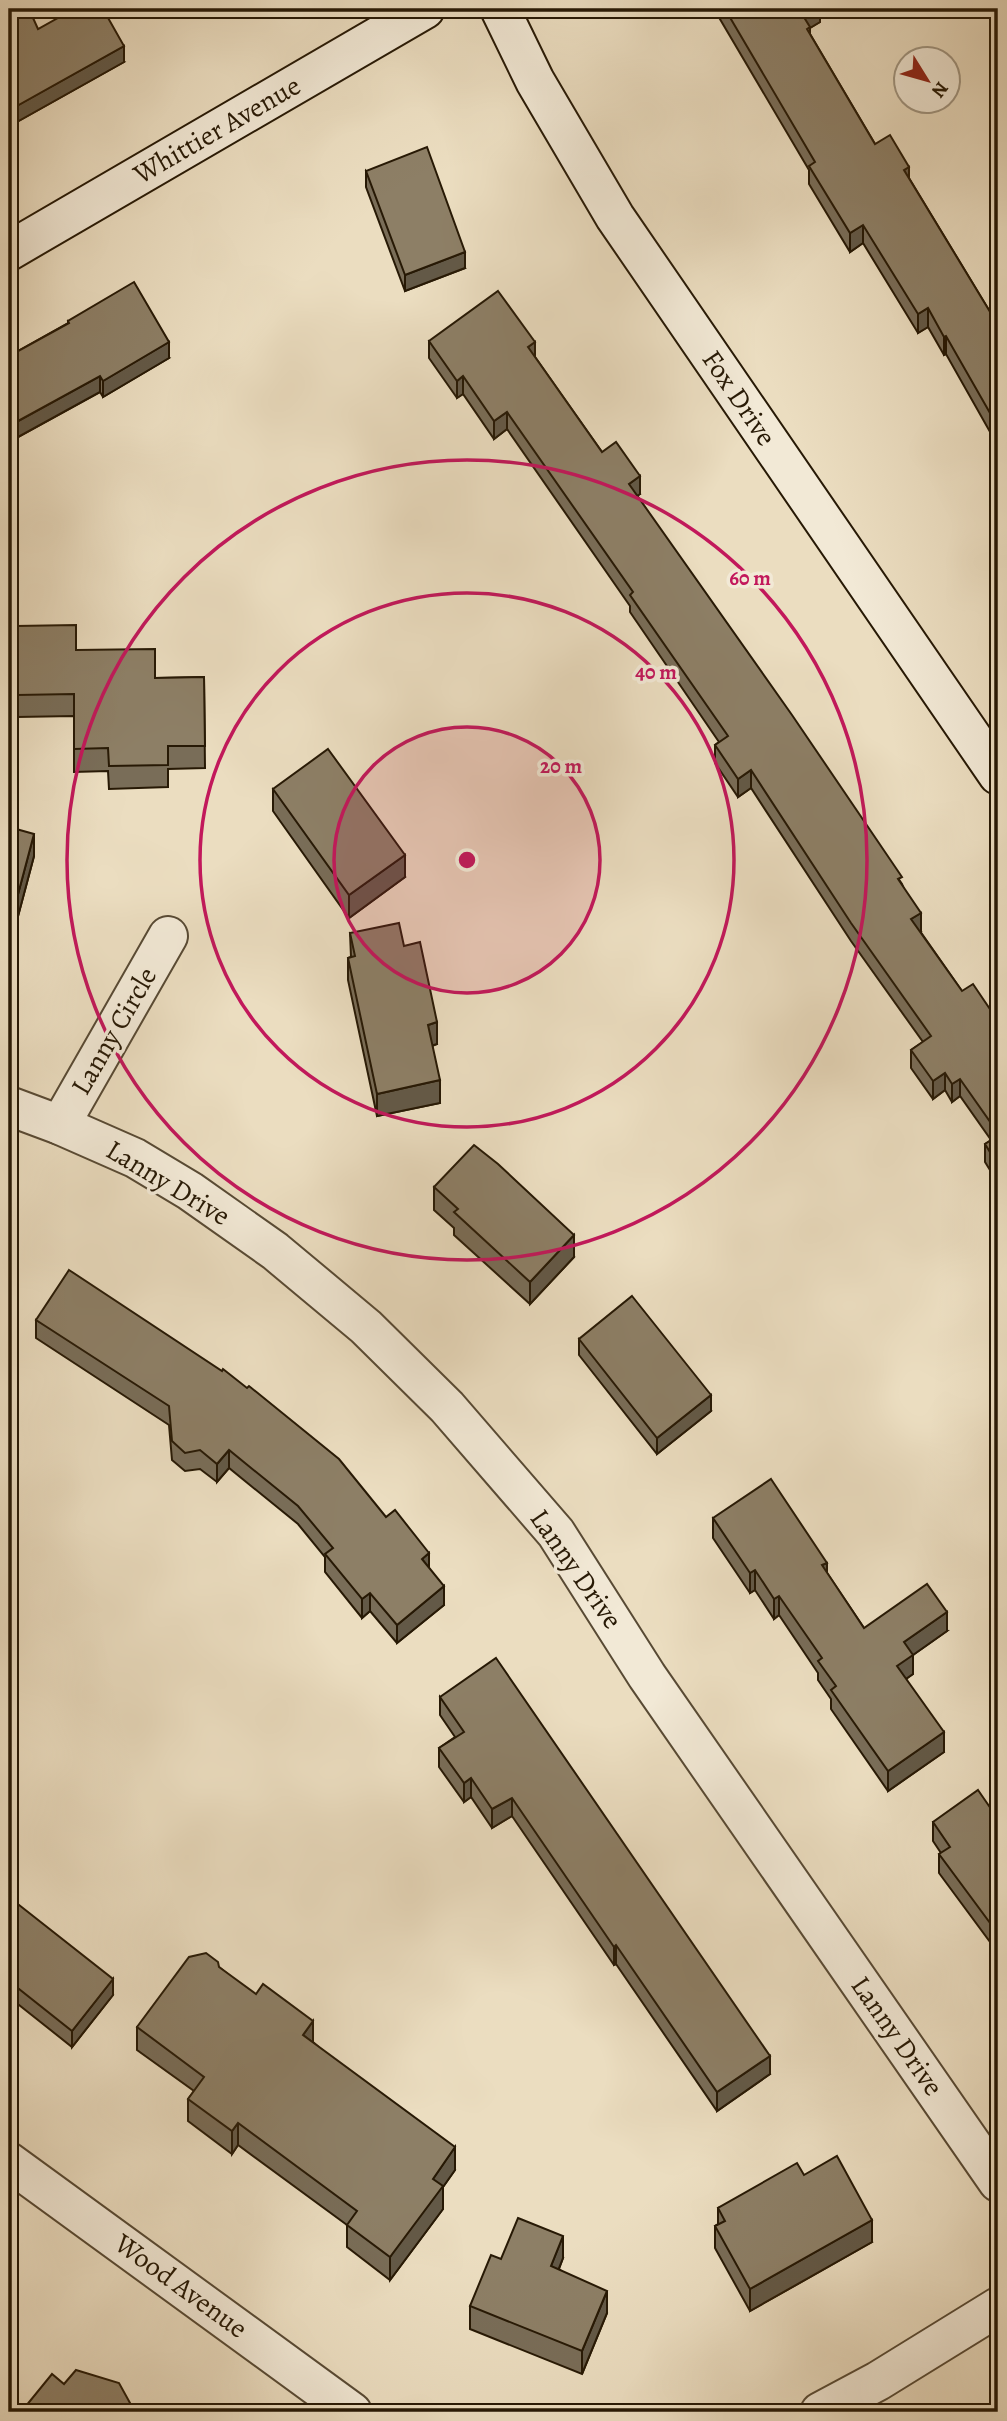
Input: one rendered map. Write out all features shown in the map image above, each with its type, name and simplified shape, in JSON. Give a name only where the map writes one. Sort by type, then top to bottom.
[{"type":"street","name":"Whittier Avenue","points":[[9,251],[425,9]]},
{"type":"street","name":"Fox Drive","points":[[500,9],[536,81],[615,217],[998,775]]},
{"type":"street","name":"Lanny Circle","points":[[61,1125],[168,936]]},
{"type":"street","name":"Lanny Drive","points":[[9,1106],[61,1125],[135,1158],[190,1191],[275,1251],[366,1327],[447,1407],[556,1533],[647,1676],[998,2182]]},
{"type":"street","name":"Wood Avenue","points":[[9,2162],[352,2412]]},
{"type":"street","points":[[820,2412],[878,2381],[998,2307]]},
{"type":"building","points":[[9,9],[29,9],[38,29],[74,9],[103,9],[124,46],[15,107],[9,96]]},
{"type":"building","points":[[725,9],[811,9],[802,14],[810,27],[807,29],[875,144],[890,135],[909,167],[904,170],[998,325],[998,427],[928,308],[918,314],[863,225],[850,233],[809,166],[815,162]]},
{"type":"building","points":[[427,147],[465,252],[405,275],[366,171]]},
{"type":"building","points":[[134,282],[169,342],[103,381],[100,376],[9,426],[9,356],[69,323],[68,321]]},
{"type":"building","points":[[498,291],[535,342],[528,347],[602,452],[616,442],[640,476],[629,484],[902,877],[898,879],[921,913],[911,919],[962,991],[973,984],[998,1021],[998,1133],[960,1079],[952,1084],[945,1073],[933,1081],[911,1050],[931,1036],[851,923],[751,770],[738,779],[715,745],[728,736],[630,595],[633,592],[507,412],[494,421],[463,376],[457,381],[429,341]]},
{"type":"building","points":[[76,625],[76,650],[155,649],[155,678],[204,677],[205,746],[168,746],[168,765],[109,766],[108,748],[74,749],[74,694],[17,695],[16,626]]},
{"type":"building","points":[[328,749],[405,855],[349,895],[273,789]]},
{"type":"building","points":[[9,827],[34,834],[17,898],[9,896]]},
{"type":"building","points":[[399,923],[404,946],[420,942],[437,1022],[428,1025],[440,1080],[377,1094],[348,958],[355,956],[350,933]]},
{"type":"building","points":[[998,1136],[998,1165],[985,1144]]},
{"type":"building","points":[[474,1145],[574,1235],[530,1282],[454,1212],[458,1209],[434,1187]]},
{"type":"building","points":[[69,1270],[222,1371],[223,1369],[247,1388],[249,1386],[339,1459],[386,1517],[395,1510],[429,1553],[422,1559],[444,1586],[397,1625],[370,1593],[362,1599],[325,1554],[333,1548],[298,1506],[229,1450],[217,1464],[200,1450],[185,1453],[172,1441],[169,1406],[36,1320]]},
{"type":"building","points":[[632,1296],[711,1395],[657,1438],[579,1339]]},
{"type":"building","points":[[771,1479],[827,1563],[822,1565],[864,1628],[927,1584],[947,1612],[904,1642],[913,1655],[897,1666],[944,1732],[888,1771],[831,1690],[836,1686],[818,1661],[822,1658],[779,1596],[774,1599],[755,1570],[750,1573],[713,1518]]},
{"type":"building","points":[[496,1658],[770,2056],[717,2092],[512,1798],[492,1809],[471,1778],[464,1783],[439,1748],[464,1732],[440,1697]]},
{"type":"building","points":[[978,1790],[998,1819],[996,1931],[939,1854],[950,1847],[933,1822]]},
{"type":"building","points":[[14,1901],[113,1979],[72,2031],[9,1981],[9,1908]]},
{"type":"building","points":[[206,1953],[218,1962],[219,1967],[256,1994],[263,1984],[313,2021],[303,2035],[455,2147],[433,2179],[443,2186],[390,2257],[347,2225],[357,2211],[238,2123],[232,2131],[188,2099],[204,2077],[137,2027],[189,1957]]},
{"type":"building","points":[[837,2156],[872,2220],[750,2289],[715,2226],[725,2221],[718,2208],[797,2163],[804,2175]]},
{"type":"building","points":[[518,2218],[563,2236],[551,2266],[607,2291],[582,2351],[470,2306],[491,2255],[501,2259]]},
{"type":"building","points":[[76,2370],[119,2383],[135,2412],[21,2412],[52,2374],[64,2384]]}]
